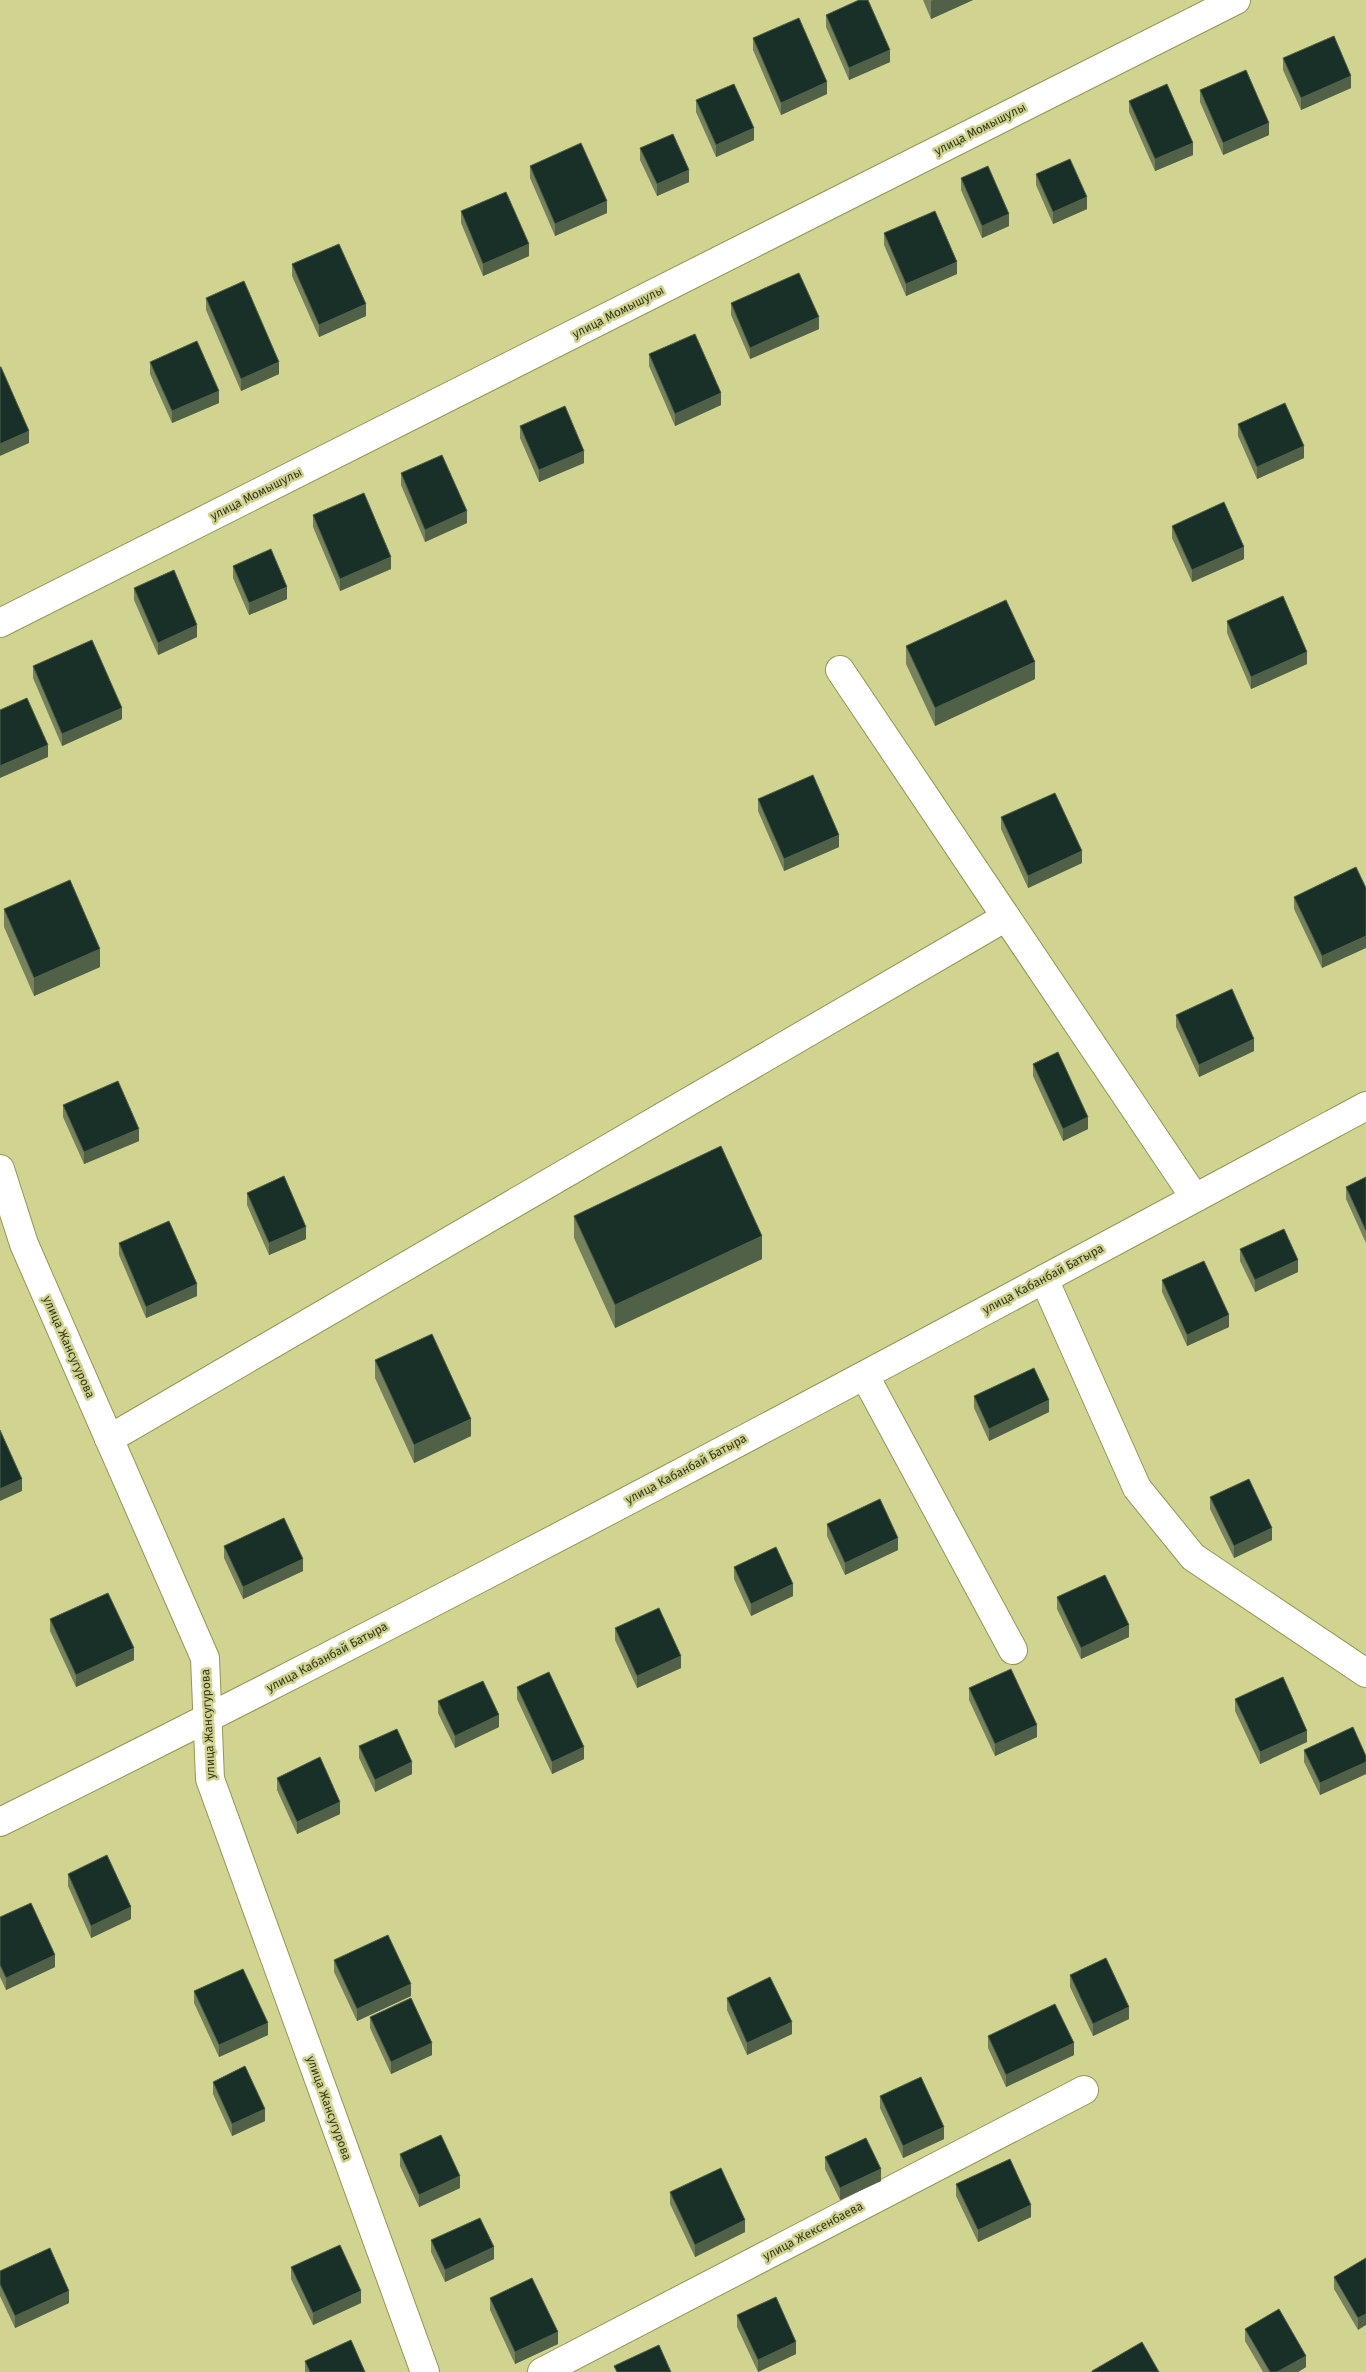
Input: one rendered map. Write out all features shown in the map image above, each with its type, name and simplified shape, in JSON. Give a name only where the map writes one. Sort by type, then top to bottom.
[{"type":"street","name":"улица Момышулы","points":[[0,623],[1236,0]]},
{"type":"street","points":[[840,670],[1195,1198]]},
{"type":"street","points":[[109,1439],[1006,917]]},
{"type":"street","name":"улица Кабанбай Батыра","points":[[0,1822],[208,1720],[865,1376],[1366,1106]]},
{"type":"street","name":"улица Жансугурова","points":[[0,1169],[24,1244],[205,1658],[210,1780],[425,2372]]},
{"type":"street","points":[[1044,1279],[1137,1488],[1193,1557],[1366,1673]]},
{"type":"street","points":[[865,1376],[1013,1650]]},
{"type":"street","name":"улица Жексенбаева","points":[[542,2372],[1084,2090]]},
{"type":"building","points":[[859,0],[868,0],[890,50],[849,68],[826,15]]},
{"type":"building","points":[[799,18],[827,82],[781,103],[753,38]]},
{"type":"building","points":[[1334,36],[1351,76],[1301,98],[1283,58]]},
{"type":"building","points":[[1246,70],[1269,123],[1223,143],[1200,90]]},
{"type":"building","points":[[734,84],[754,128],[716,145],[696,100]]},
{"type":"building","points":[[1167,84],[1193,143],[1155,159],[1129,101]]},
{"type":"building","points":[[673,134],[689,170],[657,184],[640,148]]},
{"type":"building","points":[[581,143],[607,201],[555,224],[530,166]]},
{"type":"building","points":[[1070,159],[1087,197],[1053,212],[1036,174]]},
{"type":"building","points":[[988,166],[1009,214],[982,226],[961,178]]},
{"type":"building","points":[[506,192],[529,244],[483,264],[461,211]]},
{"type":"building","points":[[935,211],[957,262],[906,284],[884,233]]},
{"type":"building","points":[[339,244],[366,304],[319,325],[292,264]]},
{"type":"building","points":[[799,273],[819,317],[750,348],[731,303]]},
{"type":"building","points":[[244,281],[279,362],[241,379],[206,298]]},
{"type":"building","points":[[695,334],[721,393],[675,414],[649,354]]},
{"type":"building","points":[[197,341],[219,391],[172,411],[150,362]]},
{"type":"building","points":[[0,367],[29,431],[0,444]]},
{"type":"building","points":[[1285,403],[1304,446],[1257,467],[1238,424]]},
{"type":"building","points":[[565,406],[584,451],[539,470],[520,426]]},
{"type":"building","points":[[442,455],[467,511],[425,530],[401,473]]},
{"type":"building","points":[[364,493],[391,557],[340,579],[313,515]]},
{"type":"building","points":[[1224,502],[1244,547],[1192,570],[1172,526]]},
{"type":"building","points":[[271,549],[287,587],[249,603],[233,566]]},
{"type":"building","points":[[174,570],[197,625],[158,643],[134,588]]},
{"type":"building","points":[[1283,596],[1307,652],[1251,677],[1227,621]]},
{"type":"building","points":[[1006,600],[1035,662],[935,708],[906,646]]},
{"type":"building","points":[[92,640],[122,708],[62,734],[33,666]]},
{"type":"building","points":[[27,698],[48,745],[0,766],[0,710]]},
{"type":"building","points":[[813,775],[839,835],[784,859],[758,799]]},
{"type":"building","points":[[1055,793],[1082,851],[1028,876],[1001,817]]},
{"type":"building","points":[[1356,867],[1366,888],[1366,936],[1322,956],[1294,897]]},
{"type":"building","points":[[70,880],[100,949],[34,978],[4,909]]},
{"type":"building","points":[[1232,989],[1254,1039],[1199,1065],[1176,1015]]},
{"type":"building","points":[[1058,1052],[1088,1117],[1063,1129],[1033,1064]]},
{"type":"building","points":[[118,1081],[139,1129],[84,1152],[63,1105]]},
{"type":"building","points":[[721,1146],[762,1236],[615,1305],[574,1216]]},
{"type":"building","points":[[284,1176],[306,1227],[269,1243],[247,1193]]},
{"type":"building","points":[[1366,1177],[1366,1231],[1346,1187]]},
{"type":"building","points":[[169,1221],[197,1284],[146,1307],[119,1243]]},
{"type":"building","points":[[1284,1229],[1298,1260],[1255,1280],[1240,1249]]},
{"type":"building","points":[[1204,1261],[1229,1315],[1187,1335],[1162,1280]]},
{"type":"building","points":[[432,1334],[471,1419],[414,1445],[375,1360]]},
{"type":"building","points":[[1034,1368],[1049,1400],[989,1429],[974,1396]]},
{"type":"building","points":[[0,1430],[22,1479],[0,1489]]},
{"type":"building","points":[[1249,1479],[1272,1528],[1234,1546],[1210,1497]]},
{"type":"building","points":[[880,1499],[898,1538],[845,1563],[827,1524]]},
{"type":"building","points":[[284,1518],[303,1559],[243,1587],[224,1546]]},
{"type":"building","points":[[776,1547],[793,1584],[751,1604],[734,1567]]},
{"type":"building","points":[[1105,1575],[1129,1625],[1081,1648],[1057,1597]]},
{"type":"building","points":[[108,1593],[134,1648],[76,1675],[50,1619]]},
{"type":"building","points":[[659,1608],[681,1656],[637,1676],[615,1628]]},
{"type":"building","points":[[1011,1669],[1037,1725],[995,1744],[969,1688]]},
{"type":"building","points":[[549,1672],[584,1747],[552,1762],[517,1687]]},
{"type":"building","points":[[1283,1677],[1307,1731],[1260,1752],[1235,1699]]},
{"type":"building","points":[[483,1681],[499,1715],[455,1736],[438,1701]]},
{"type":"building","points":[[1353,1727],[1366,1756],[1366,1762],[1320,1783],[1304,1750]]},
{"type":"building","points":[[397,1729],[412,1762],[375,1780],[359,1746]]},
{"type":"building","points":[[320,1757],[340,1802],[297,1822],[277,1778]]},
{"type":"building","points":[[107,1855],[131,1907],[91,1926],[68,1874]]},
{"type":"building","points":[[31,1903],[55,1955],[6,1978],[0,1965],[0,1917]]},
{"type":"building","points":[[388,1935],[411,1984],[357,2009],[334,1960]]},
{"type":"building","points":[[1106,1958],[1129,2007],[1093,2024],[1070,1975]]},
{"type":"building","points":[[243,1969],[268,2023],[219,2045],[194,1991]]},
{"type":"building","points":[[770,1977],[792,2022],[747,2043],[727,1998]]},
{"type":"building","points":[[411,1998],[432,2043],[391,2062],[370,2017]]},
{"type":"building","points":[[1055,2004],[1074,2043],[1006,2075],[988,2036]]},
{"type":"building","points":[[245,2066],[265,2109],[232,2124],[213,2082]]},
{"type":"building","points":[[921,2077],[944,2127],[903,2146],[880,2096]]},
{"type":"building","points":[[441,2135],[460,2176],[419,2195],[400,2154]]},
{"type":"building","points":[[866,2138],[881,2169],[840,2188],[825,2157]]},
{"type":"building","points":[[1010,2159],[1031,2205],[978,2230],[956,2184]]},
{"type":"building","points":[[721,2168],[745,2220],[695,2245],[670,2192]]},
{"type":"building","points":[[480,2218],[494,2247],[445,2270],[431,2240]]},
{"type":"building","points":[[340,2245],[361,2291],[313,2313],[291,2267]]},
{"type":"building","points":[[50,2248],[69,2291],[15,2316],[0,2284],[0,2271]]},
{"type":"building","points":[[1366,2258],[1366,2314],[1358,2318],[1334,2277]]},
{"type":"building","points":[[532,2278],[558,2332],[515,2352],[490,2298]]},
{"type":"building","points":[[776,2297],[796,2342],[758,2360],[737,2315]]},
{"type":"building","points":[[1279,2309],[1306,2356],[1277,2372],[1270,2372],[1245,2329]]},
{"type":"building","points":[[351,2340],[365,2372],[310,2372],[305,2361]]},
{"type":"building","points":[[1142,2342],[1159,2372],[1092,2372],[1092,2371]]},
{"type":"building","points":[[659,2345],[671,2372],[617,2372],[614,2366]]}]
